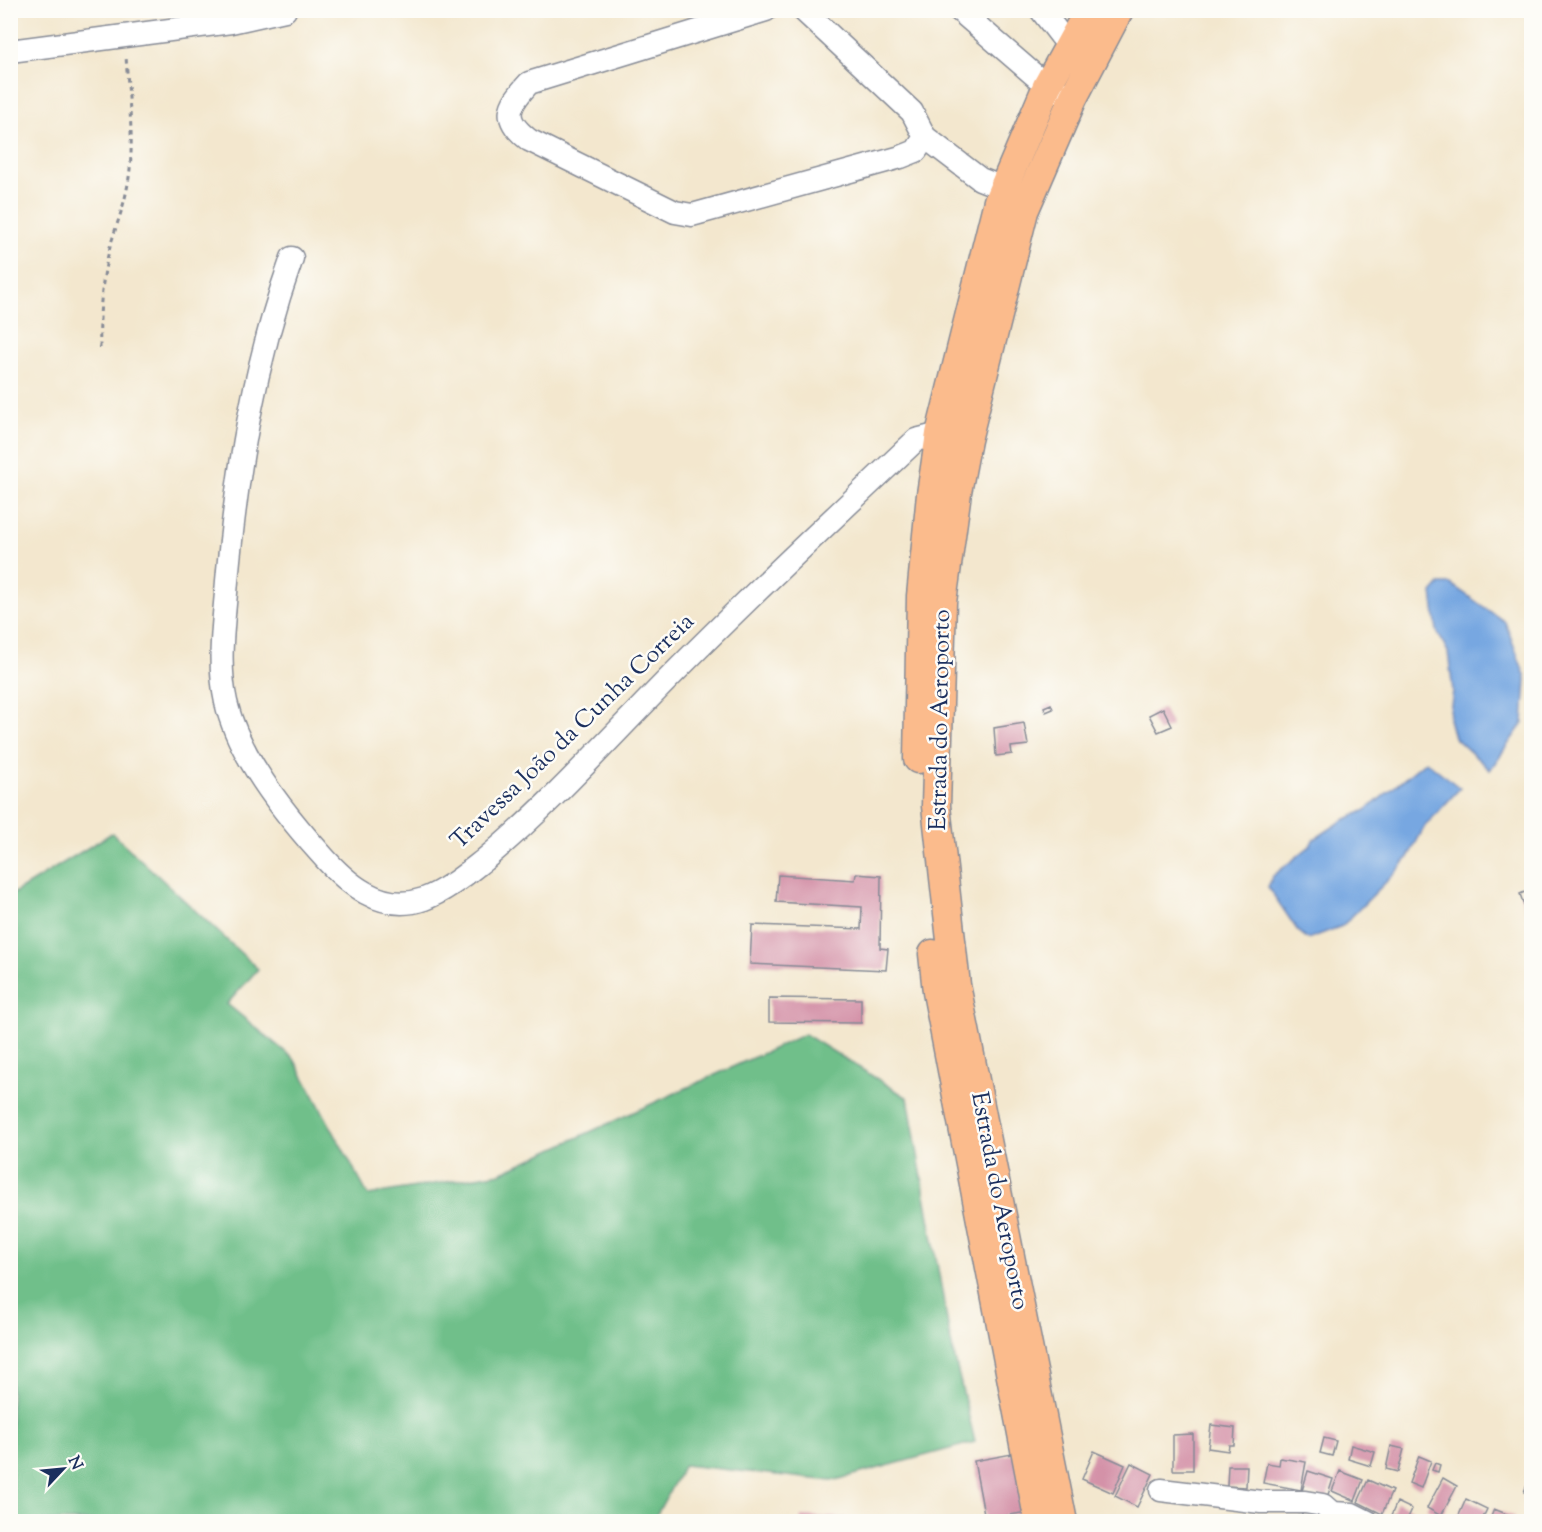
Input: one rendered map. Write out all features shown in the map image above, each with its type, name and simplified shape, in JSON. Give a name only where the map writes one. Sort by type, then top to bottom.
[{"type":"main road","name":"Estrada do Aeroporto","points":[[1039,1521],[938,992],[917,809],[921,596],[931,495],[940,434],[1001,195],[1047,86],[1089,10]]},
{"type":"main road","name":"Estrada do Aeroporto","points":[[1063,1521],[956,985],[936,806],[942,602],[957,492],[967,440],[1024,211],[1073,99],[1119,10]]},
{"type":"street","points":[[10,51],[125,38],[231,22],[285,10]]},
{"type":"street","points":[[766,10],[529,83],[517,97],[511,114],[514,128],[529,140],[675,212],[692,215],[921,144]]},
{"type":"street","points":[[803,10],[912,112],[921,144],[980,179],[1001,195]]},
{"type":"street","points":[[958,10],[1047,86],[1073,99]]},
{"type":"street","points":[[1041,10],[1068,45],[1094,59]]},
{"type":"street","name":"Travessa João da Cunha Correia","points":[[292,258],[265,337],[244,432],[235,491],[220,652],[226,701],[242,745],[304,834],[351,884],[384,902],[401,903],[423,899],[448,887],[504,843],[702,644],[916,440],[940,434]]},
{"type":"street","points":[[1161,1490],[1261,1502],[1305,1502],[1323,1505],[1329,1517],[1352,1514],[1368,1521]]},
{"type":"path","points":[[100,348],[98,312],[103,281],[127,189],[130,160],[131,122],[125,38]]},
{"type":"green space","points":[[112,833],[258,969],[227,1004],[294,1059],[368,1195],[500,1173],[805,1034],[908,1098],[951,1343],[975,1442],[832,1481],[684,1465],[653,1521],[11,1521],[11,895]]},
{"type":"water","points":[[1440,584],[1451,584],[1505,622],[1526,678],[1523,723],[1490,770],[1454,737],[1449,719],[1453,691],[1448,652],[1437,631],[1432,593]]},
{"type":"water","points":[[1426,761],[1460,788],[1425,826],[1407,859],[1396,872],[1342,926],[1308,939],[1298,931],[1268,887],[1273,876],[1310,846],[1313,840],[1342,821],[1366,810]]},
{"type":"building","points":[[1051,704],[1053,709],[1046,712],[1044,707]]},
{"type":"building","points":[[1163,708],[1172,726],[1158,732],[1149,715]]},
{"type":"building","points":[[1024,723],[1028,745],[1011,747],[1012,754],[996,756],[994,728]]},
{"type":"building","points":[[856,874],[881,876],[880,948],[888,949],[886,970],[750,964],[752,925],[861,929],[862,907],[776,902],[778,875],[855,880]]},
{"type":"building","points":[[1532,889],[1532,925],[1531,925],[1520,894]]},
{"type":"building","points":[[769,998],[861,999],[861,1023],[769,1022]]},
{"type":"building","points":[[1211,1425],[1235,1428],[1234,1445],[1229,1445],[1228,1451],[1208,1448]]},
{"type":"building","points":[[1193,1434],[1193,1470],[1173,1470],[1173,1435]]},
{"type":"building","points":[[1324,1438],[1336,1441],[1332,1456],[1320,1453]]},
{"type":"building","points":[[1351,1445],[1375,1452],[1371,1466],[1348,1459]]},
{"type":"building","points":[[1391,1446],[1404,1449],[1398,1472],[1386,1469]]},
{"type":"building","points":[[1094,1451],[1125,1465],[1113,1493],[1082,1479]]},
{"type":"building","points":[[1017,1453],[1028,1512],[985,1519],[974,1461]]},
{"type":"building","points":[[1419,1456],[1431,1461],[1421,1488],[1409,1483]]},
{"type":"building","points":[[1280,1458],[1306,1462],[1301,1490],[1263,1483],[1267,1463],[1279,1465]]},
{"type":"building","points":[[1131,1463],[1153,1474],[1137,1507],[1115,1496]]},
{"type":"building","points":[[1435,1463],[1440,1465],[1438,1472],[1432,1470]]},
{"type":"building","points":[[1228,1466],[1247,1466],[1246,1487],[1227,1486]]},
{"type":"building","points":[[1308,1471],[1333,1479],[1327,1498],[1302,1491]]},
{"type":"building","points":[[1340,1471],[1363,1480],[1355,1501],[1332,1491]]},
{"type":"building","points":[[1530,1477],[1532,1478],[1532,1495],[1524,1492]]},
{"type":"building","points":[[1443,1478],[1457,1486],[1441,1516],[1427,1508]]},
{"type":"building","points":[[1368,1480],[1392,1491],[1382,1514],[1358,1502]]},
{"type":"building","points":[[1466,1499],[1487,1509],[1481,1522],[1456,1522]]},
{"type":"building","points":[[1397,1502],[1412,1509],[1406,1522],[1391,1516]]},
{"type":"building","points":[[1494,1509],[1514,1517],[1512,1522],[1489,1522]]},
{"type":"building","points":[[801,1516],[848,1518],[847,1522],[800,1522]]}]
